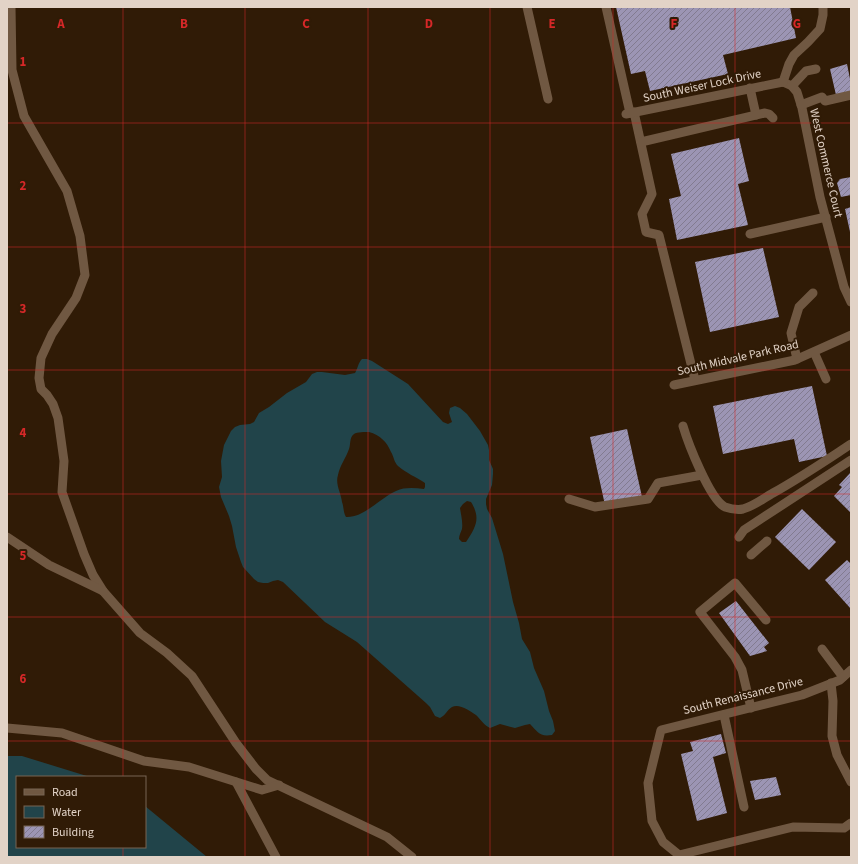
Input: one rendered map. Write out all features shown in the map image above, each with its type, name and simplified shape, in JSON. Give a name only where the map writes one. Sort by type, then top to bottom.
[{"type":"street","points":[[11,7],[12,70],[24,116],[67,191],[80,236],[85,275],[76,298],[52,334],[41,358],[39,378],[40,389],[47,395],[53,404],[58,418],[64,461],[62,492],[93,575],[103,591],[140,633],[167,653],[192,676],[236,743],[256,769],[267,780],[387,837],[412,857]]},
{"type":"street","points":[[527,7],[548,100]]},
{"type":"street","points":[[606,7],[630,113],[641,142],[652,194],[642,214],[646,232],[659,235],[695,380]]},
{"type":"street","points":[[816,69],[806,71],[792,86],[784,82],[789,64],[794,55],[820,29],[823,7]]},
{"type":"street","name":"South Weiser Lock Drive","points":[[630,113],[784,82]]},
{"type":"street","name":"West Commerce Court","points":[[792,86],[797,92],[801,104],[820,197],[844,287],[851,302]]},
{"type":"street","points":[[750,88],[756,115]]},
{"type":"street","points":[[801,104],[822,98],[825,101],[851,95]]},
{"type":"street","points":[[641,142],[765,113],[769,114],[773,118]]},
{"type":"street","points":[[750,234],[826,217]]},
{"type":"street","points":[[797,359],[791,333],[799,307],[813,294]]},
{"type":"street","name":"South Midvale Park Road","points":[[674,385],[797,359],[851,335]]},
{"type":"street","points":[[814,352],[826,379]]},
{"type":"street","points":[[683,426],[702,475],[717,500],[724,507],[733,509],[746,508],[758,502],[800,478],[851,444]]},
{"type":"street","points":[[739,537],[744,530],[851,460]]},
{"type":"street","points":[[569,499],[595,508],[648,499],[658,483],[702,475]]},
{"type":"street","points":[[7,537],[49,565],[103,591]]},
{"type":"street","points":[[751,555],[767,541]]},
{"type":"street","points":[[751,708],[742,670],[735,657],[700,612],[735,583],[766,620]]},
{"type":"street","points":[[822,649],[843,677]]},
{"type":"street","name":"South Renaissance Drive","points":[[674,856],[663,842],[652,821],[648,782],[661,730],[802,695],[840,680],[851,670]]},
{"type":"street","points":[[831,683],[833,701],[832,736],[837,755],[851,782]]},
{"type":"street","points":[[724,715],[744,807]]},
{"type":"street","points":[[7,728],[62,733],[144,761],[189,767],[262,790],[279,786]]},
{"type":"street","points":[[236,782],[276,857]]},
{"type":"street","points":[[674,856],[793,827],[844,828],[851,823]]},
{"type":"water","points":[[362,359],[372,361],[408,384],[443,422],[448,424],[452,422],[449,413],[450,408],[455,406],[460,408],[467,414],[480,431],[488,445],[489,460],[493,469],[493,474],[492,485],[486,499],[487,509],[492,518],[503,554],[522,639],[530,652],[534,668],[544,691],[553,721],[555,731],[552,735],[541,735],[530,724],[515,728],[500,724],[490,728],[476,715],[458,706],[452,707],[440,718],[435,716],[426,703],[357,642],[325,622],[283,582],[278,580],[268,583],[258,582],[243,567],[236,547],[229,516],[221,497],[219,487],[222,477],[221,461],[224,445],[231,431],[240,425],[254,422],[259,413],[287,393],[306,382],[312,374],[317,372],[345,375],[355,373]],"holes":[[[361,432],[369,432],[383,439],[398,466],[425,483],[425,487],[424,489],[406,488],[396,491],[366,511],[346,517],[337,478],[349,449],[352,436]],[[467,501],[471,502],[474,508],[476,513],[476,522],[475,527],[466,542],[462,542],[459,539],[462,529],[460,508]]]},
{"type":"water","points":[[7,756],[22,756],[87,776],[16,776],[16,848],[146,848],[146,807],[207,857],[7,857]]},
{"type":"building","points":[[616,7],[790,7],[796,38],[723,55],[728,74],[650,91],[645,71],[631,74]]},
{"type":"building","points":[[847,64],[851,92],[836,95],[830,69]]},
{"type":"building","points":[[739,138],[749,181],[738,184],[748,225],[677,240],[669,199],[681,196],[671,154]]},
{"type":"building","points":[[851,177],[851,195],[841,197],[837,183],[840,179]]},
{"type":"building","points":[[851,207],[851,232],[850,232],[845,209]]},
{"type":"building","points":[[763,248],[779,317],[710,332],[695,262]]},
{"type":"building","points":[[812,386],[827,456],[799,462],[794,439],[723,454],[713,406]]},
{"type":"building","points":[[627,429],[642,497],[605,505],[590,437]]},
{"type":"building","points":[[851,472],[851,513],[834,496],[842,487],[839,485]]},
{"type":"building","points":[[802,509],[836,542],[809,570],[775,537]]},
{"type":"building","points":[[847,560],[851,564],[851,609],[825,580]]},
{"type":"building","points":[[736,601],[769,643],[764,647],[767,651],[750,656],[719,613]]},
{"type":"building","points":[[721,734],[726,753],[713,757],[727,813],[697,821],[681,754],[693,751],[690,742]]},
{"type":"building","points":[[776,777],[781,795],[755,800],[750,781]]}]
